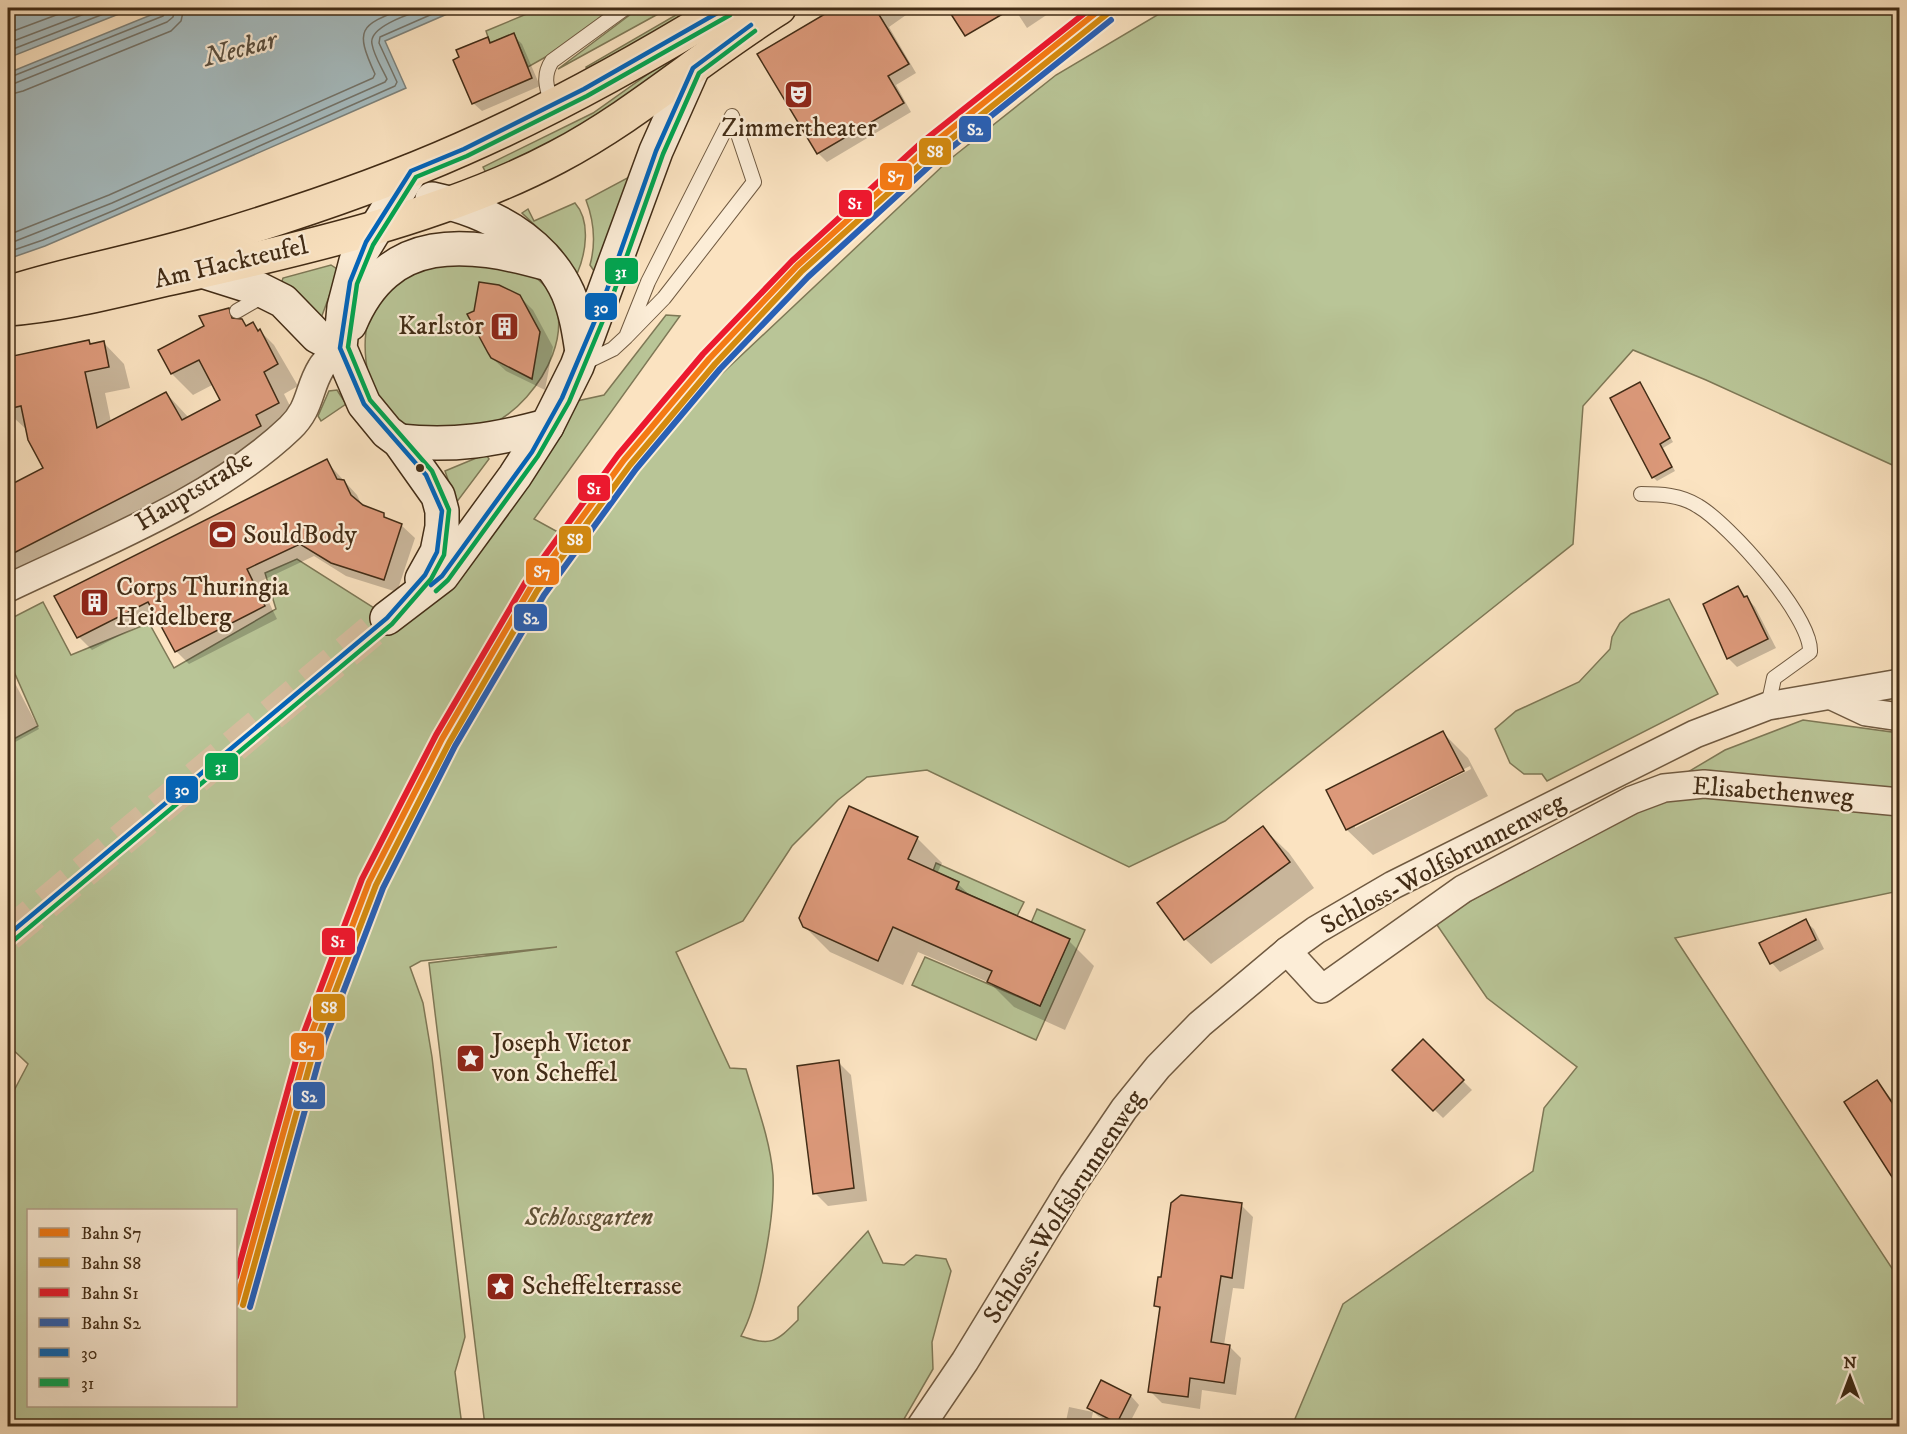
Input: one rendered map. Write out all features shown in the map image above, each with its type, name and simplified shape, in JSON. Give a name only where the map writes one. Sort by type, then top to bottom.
[{"type":"main road","name":"Am Hackteufel","points":[[8,294],[203,242],[361,190],[403,182],[633,63],[726,8]]},
{"type":"main road","name":"Am Hackteufel","points":[[8,309],[41,307],[202,271],[306,246],[451,203],[555,158],[608,129],[779,8]]},
{"type":"main road","points":[[580,359],[568,293],[548,265],[511,229],[488,216],[403,182],[356,261],[350,282],[340,348],[364,404],[387,432],[399,441],[426,475],[438,496],[442,511],[442,527],[437,552],[424,575],[387,618],[442,576],[515,476],[547,426],[580,359],[656,151],[693,68]]},
{"type":"main road","points":[[340,348],[359,303],[373,285],[386,273],[416,254],[436,249],[471,248],[514,255],[548,265]]},
{"type":"main road","points":[[202,271],[274,296],[290,306],[317,336],[340,348]]},
{"type":"main road","points":[[399,441],[435,445],[470,444],[547,426]]},
{"type":"street","name":"Hauptstraße","points":[[8,588],[171,508],[218,482],[252,458],[298,419],[310,399],[321,367],[340,348]]},
{"type":"street","name":"Schloss-Wolfsbrunnenweg","points":[[921,1426],[965,1361],[1073,1184],[1124,1109],[1158,1067],[1200,1024],[1287,951],[1316,930],[1393,885],[1695,734],[1768,706],[1899,683]]},
{"type":"street","points":[[1832,696],[1866,712],[1899,717]]},
{"type":"street","name":"Elisabethenweg","points":[[1287,951],[1322,988],[1463,889],[1632,800],[1664,788],[1704,783],[1899,802]]},
{"type":"lane","points":[[552,105],[545,82],[547,69],[552,61],[625,8]]},
{"type":"lane","points":[[580,359],[613,349],[626,338],[664,298],[754,182],[732,116],[648,282],[626,338]]},
{"type":"lane","points":[[237,311],[256,300],[274,296]]},
{"type":"lane","points":[[1641,494],[1682,498],[1714,517],[1776,584],[1809,635],[1810,652],[1774,678],[1768,706]]},
{"type":"green space","points":[[541,8],[613,8],[549,55],[528,67],[514,34],[490,43],[486,31]]},
{"type":"green space","points":[[639,8],[669,8],[558,69]]},
{"type":"green space","points":[[688,8],[697,8],[587,70],[586,67]]},
{"type":"green space","points":[[750,8],[616,105],[548,144],[486,173],[483,167],[593,113],[703,35]]},
{"type":"green space","name":"Schlossgarten","points":[[1169,8],[1899,8],[1899,468],[1706,380],[1633,350],[1583,406],[1573,544],[1225,821],[1129,867],[927,770],[867,777],[838,800],[792,846],[743,921],[676,952],[730,1068],[746,1069],[769,1148],[773,1192],[769,1234],[754,1302],[741,1336],[766,1342],[778,1338],[798,1320],[798,1307],[868,1231],[883,1263],[904,1265],[916,1255],[946,1259],[951,1271],[932,1342],[933,1369],[900,1426],[485,1426],[429,963],[557,947],[421,961],[410,967],[423,1003],[432,1057],[465,1337],[455,1372],[462,1426],[8,1426],[8,1102],[28,1064],[8,1045],[8,742],[38,726],[8,658],[8,620],[43,602],[71,655],[149,623],[174,668],[276,609],[265,573],[297,559],[379,611],[396,627],[577,401],[604,395],[666,315],[680,316],[534,519],[576,542],[662,430],[949,160],[1056,75]]},
{"type":"green space","points":[[631,176],[596,274],[590,265],[593,232],[586,200]]},
{"type":"green space","points":[[575,203],[580,210],[585,228],[585,247],[577,274],[561,250],[522,213],[528,209],[534,221]]},
{"type":"green space","points":[[437,259],[529,273],[548,289],[557,310],[558,332],[553,355],[542,377],[527,397],[509,413],[479,429],[417,427],[400,422],[379,400],[367,370],[365,339],[373,308],[392,287]]},
{"type":"green space","points":[[331,265],[337,269],[337,275],[320,321],[281,284],[283,278]]},
{"type":"green space","points":[[337,390],[346,404],[321,421],[318,416],[329,391]]},
{"type":"green space","points":[[486,454],[489,459],[456,503],[445,471]]},
{"type":"green space","points":[[1669,599],[1718,694],[1547,781],[1542,774],[1524,774],[1510,763],[1495,729],[1516,711],[1579,682],[1610,649],[1612,637],[1620,623],[1631,614]]},
{"type":"green space","points":[[1803,720],[1899,733],[1899,891],[1675,938],[1899,1279],[1899,1426],[1292,1426],[1343,1304],[1533,1171],[1544,1108],[1577,1067],[1487,998],[1435,922],[1725,750]]},
{"type":"green space","points":[[936,863],[1024,902],[1017,916],[956,889],[959,882],[933,871]]},
{"type":"green space","points":[[1037,909],[1085,930],[1036,1040],[912,985],[925,957],[1040,1006],[1069,940],[1031,923]]},
{"type":"water","points":[[8,8],[134,8],[8,58]]},
{"type":"water","name":"Neckar","points":[[168,8],[461,8],[385,41],[406,88],[45,246],[8,259],[8,73]]},
{"type":"building","points":[[835,8],[875,8],[909,64],[888,76],[904,103],[817,154],[757,54]]},
{"type":"building","points":[[947,8],[1013,8],[965,36]]},
{"type":"building","points":[[514,33],[532,78],[472,104],[453,60],[459,57],[456,50],[488,37],[490,43]]},
{"type":"building","name":"Karlstor","points":[[479,282],[499,285],[520,295],[540,332],[532,379],[491,358],[488,353],[467,314],[474,311]]},
{"type":"building","points":[[229,308],[232,318],[242,319],[246,326],[253,322],[258,331],[260,329],[278,364],[264,372],[279,403],[256,415],[261,426],[8,556],[8,486],[43,468],[28,440],[21,406],[8,409],[8,357],[89,340],[90,344],[104,341],[109,367],[85,372],[97,428],[166,392],[182,420],[220,400],[199,360],[171,374],[158,350],[204,326],[199,316]]},
{"type":"building","points":[[1640,382],[1670,438],[1660,444],[1672,467],[1652,478],[1610,398]]},
{"type":"building","points":[[327,459],[337,479],[344,480],[351,495],[363,505],[384,513],[384,517],[402,524],[384,580],[331,563],[300,544],[247,569],[265,606],[175,652],[148,602],[77,638],[54,596]]},
{"type":"building","points":[[1738,586],[1744,597],[1747,596],[1768,639],[1727,659],[1703,604]]},
{"type":"building","points":[[1443,731],[1464,771],[1346,830],[1326,790]]},
{"type":"building","points":[[849,806],[918,837],[908,859],[959,882],[956,889],[1070,939],[1040,1006],[987,982],[992,971],[893,927],[878,961],[803,927],[799,918]]},
{"type":"building","points":[[1263,826],[1290,862],[1184,940],[1157,903]]},
{"type":"building","points":[[1806,919],[1816,940],[1770,964],[1759,943]]},
{"type":"building","points":[[1423,1039],[1464,1080],[1433,1111],[1392,1070]]},
{"type":"building","points":[[839,1060],[854,1188],[813,1194],[797,1066]]},
{"type":"building","points":[[1877,1080],[1899,1113],[1899,1188],[1844,1102]]},
{"type":"building","points":[[1181,1195],[1242,1203],[1232,1278],[1221,1276],[1211,1342],[1230,1345],[1224,1383],[1190,1378],[1188,1397],[1148,1392],[1160,1307],[1154,1306],[1158,1277],[1161,1277],[1171,1203]]},
{"type":"building","points":[[1101,1380],[1131,1395],[1117,1423],[1087,1408]]},
{"type":"tunnel","points":[[8,935],[387,618]]},
{"type":"rail line","name":"S1","points":[[237,1273],[303,1035],[362,879],[436,735],[525,583],[618,455],[703,354],[792,261],[921,143],[1091,8]]},
{"type":"rail line","name":"S7","points":[[237,1299],[310,1037],[369,882],[442,739],[531,587],[624,460],[709,359],[797,266],[926,149],[1102,8]]},
{"type":"rail line","name":"S8","points":[[243,1305],[317,1039],[376,885],[449,743],[537,591],[630,465],[715,364],[802,271],[931,155],[1107,14]]},
{"type":"rail line","name":"S2","points":[[250,1307],[324,1042],[383,888],[455,746],[544,595],[636,469],[720,369],[808,277],[936,160],[1111,20]]},
{"type":"transit line","name":"30","points":[[8,935],[387,618],[425,575],[437,552],[442,511],[426,475],[364,404],[340,348],[350,282],[366,242],[411,171],[464,149],[584,89],[726,8]]},
{"type":"transit line","name":"31","points":[[13,941],[392,624],[431,579],[444,555],[449,510],[432,471],[370,400],[348,347],[357,284],[373,245],[416,177],[467,156],[587,96],[730,15]]},
{"type":"transit line","name":"30","points":[[431,585],[442,576],[532,452],[562,398],[602,304],[656,151],[693,68],[751,25]]},
{"type":"transit line","name":"31","points":[[436,591],[448,580],[538,456],[569,402],[609,306],[663,154],[699,73],[755,31]]},
{"type":"place","name":"Zimmertheater","points":[[799,94]]},
{"type":"place","name":"Karlstor","points":[[505,326]]},
{"type":"place","name":"SouldBody","points":[[222,535]]},
{"type":"place","name":"Corps Thuringia Heidelberg","points":[[95,602]]},
{"type":"place","name":"Joseph Victor von Scheffel","points":[[471,1058]]},
{"type":"place","name":"Scheffelterrasse","points":[[501,1286]]}]
